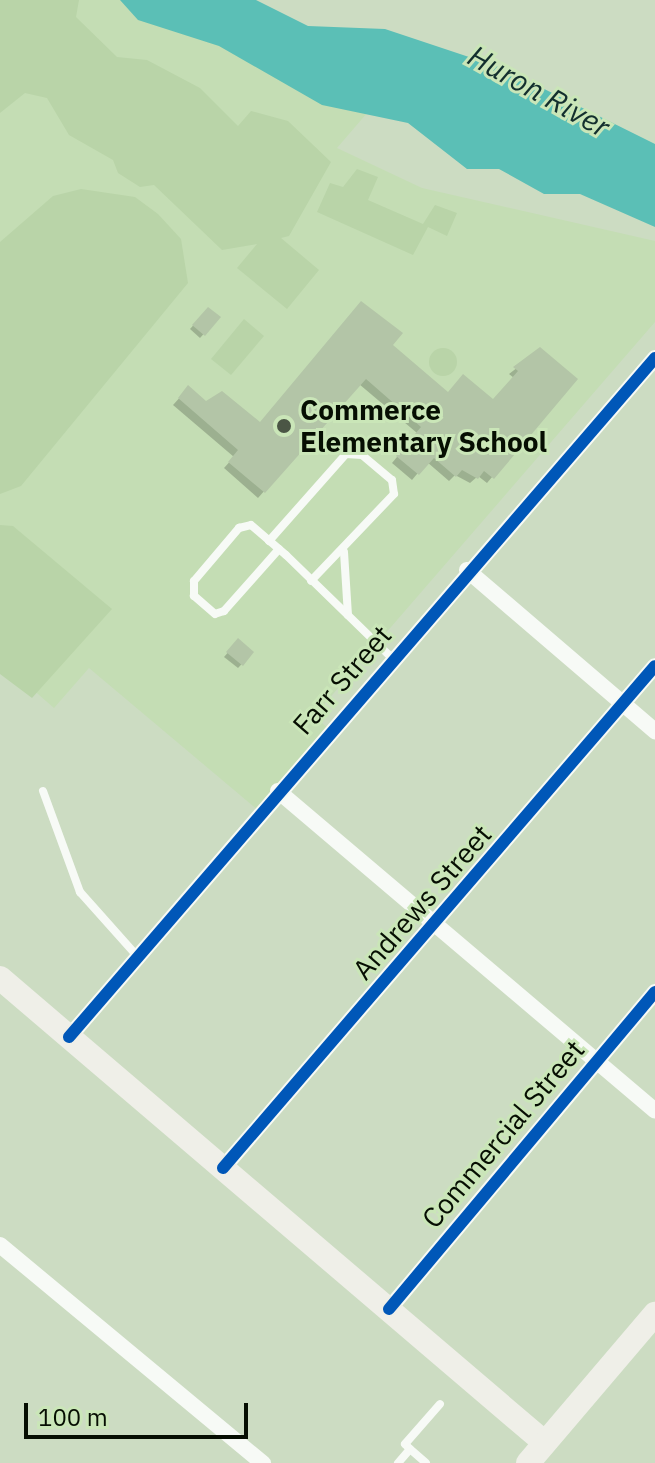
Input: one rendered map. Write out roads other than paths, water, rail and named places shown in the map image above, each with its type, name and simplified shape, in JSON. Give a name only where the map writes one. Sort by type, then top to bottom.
[{"type":"main road","points":[[0,978],[545,1443]]},
{"type":"main road","points":[[528,1463],[655,1314]]},
{"type":"street","name":"Farr Street","points":[[69,1037],[467,570],[655,358]]},
{"type":"street","points":[[467,570],[655,731]]},
{"type":"street","name":"Andrews Street","points":[[223,1168],[655,666]]},
{"type":"street","points":[[278,791],[655,1111]]},
{"type":"street","name":"Commercial Street","points":[[389,1309],[655,992]]},
{"type":"street","points":[[0,1245],[263,1463]]},
{"type":"lane","points":[[269,541],[341,457],[357,452],[395,490],[344,552],[311,581]]},
{"type":"lane","points":[[279,549],[224,611],[215,614],[194,596],[194,581],[239,528],[251,525],[279,549],[392,658]]},
{"type":"lane","points":[[344,552],[349,616]]},
{"type":"lane","points":[[43,791],[80,892],[137,956]]},
{"type":"lane","points":[[426,1463],[405,1444],[440,1404]]},
{"type":"lane","points":[[398,1463],[410,1449]]},
{"type":"water","name":"Huron River","points":[[120,0],[256,0],[308,26],[385,29],[502,68],[655,144],[655,227],[580,194],[544,194],[499,169],[467,169],[408,123],[322,105],[219,46],[138,20]]},
{"type":"place","name":"Commerce Elementary School","points":[[284,426]]}]
